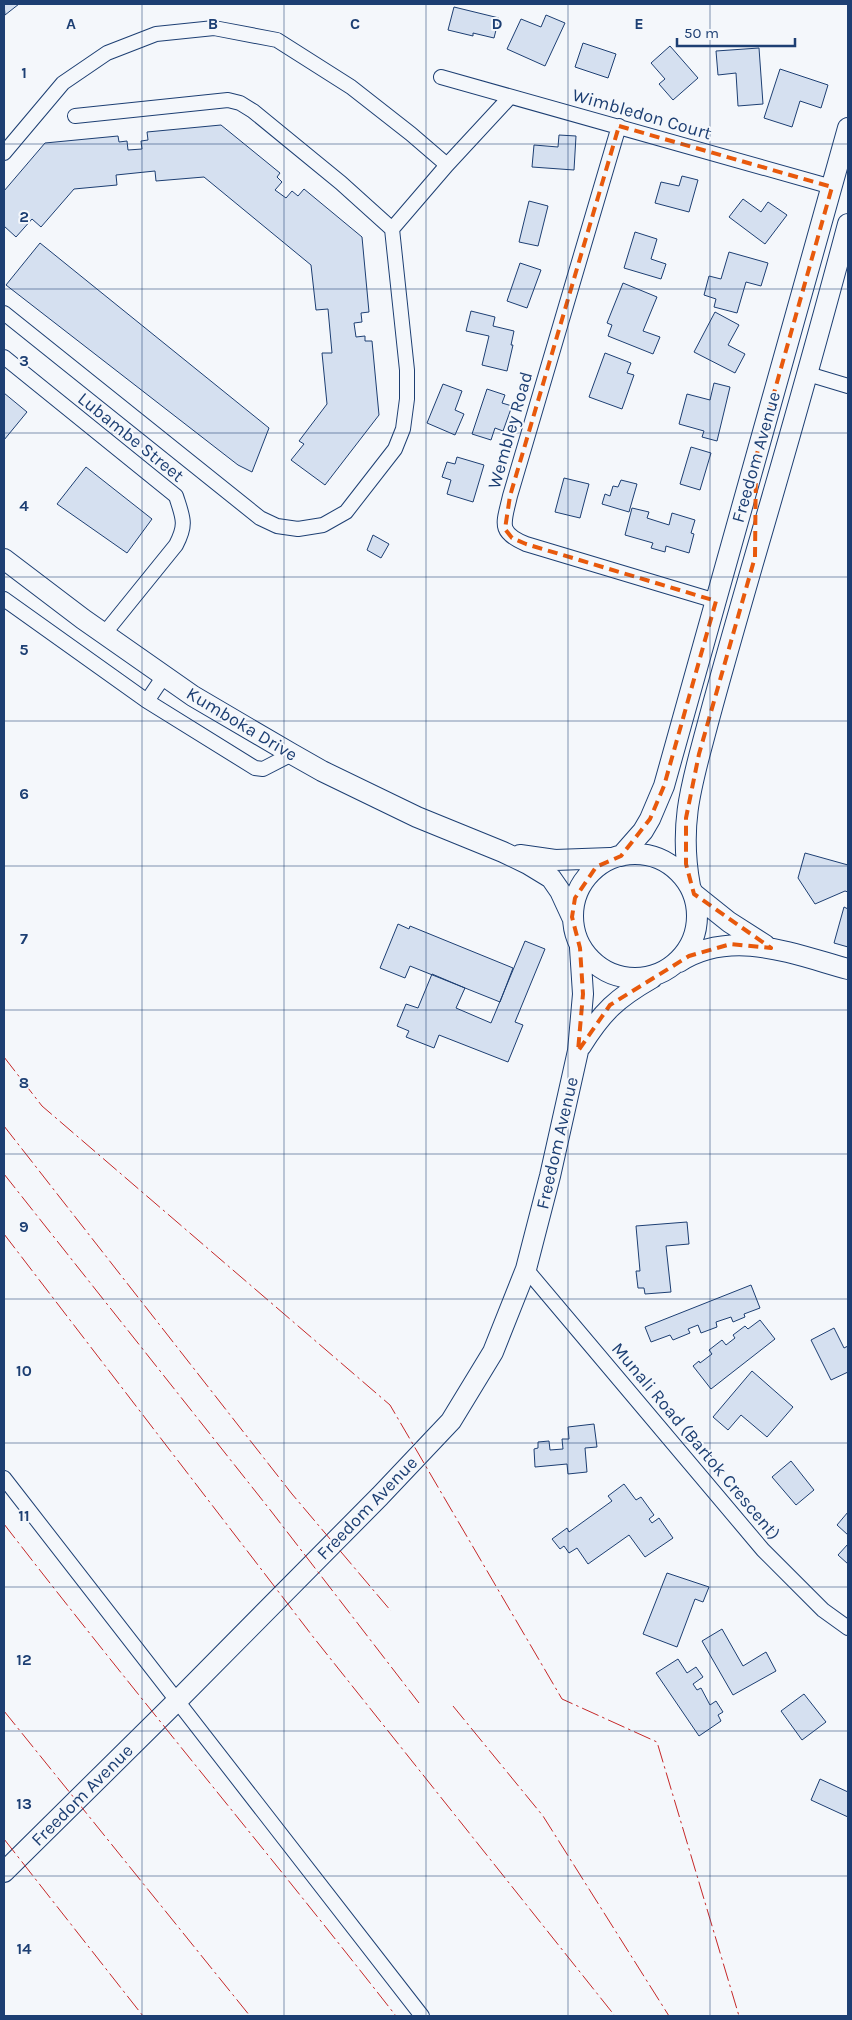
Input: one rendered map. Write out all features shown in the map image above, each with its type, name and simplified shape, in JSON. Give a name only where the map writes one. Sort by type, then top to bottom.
[{"type":"main road","name":"Freedom Avenue","points":[[616,857],[646,825],[664,786],[848,128]]},
{"type":"main road","name":"Freedom Avenue","points":[[692,890],[686,864],[685,841],[689,796],[723,666],[808,374],[848,224]]},
{"type":"main road","points":[[755,557],[756,457]]},
{"type":"main road","name":"Kumboka Drive","points":[[4,559],[104,634],[193,696],[322,772],[417,818],[503,852],[551,878],[560,891],[572,916]]},
{"type":"main road","name":"Kumboka Drive","points":[[503,852],[555,860],[616,857]]},
{"type":"main road","points":[[771,948],[742,932],[692,890],[680,872],[666,862],[649,855],[632,854],[616,857],[596,867],[583,881],[574,898],[572,916],[574,933],[580,948],[591,962],[605,972],[622,978],[639,979],[656,976],[690,956],[711,947],[731,944],[771,948],[848,968]]},
{"type":"main road","points":[[674,966],[687,951],[695,933],[698,914],[692,890]]},
{"type":"main road","name":"Freedom Avenue","points":[[4,1872],[177,1702],[380,1496],[451,1421],[493,1352],[526,1269],[550,1176],[578,1051],[583,994],[580,948]]},
{"type":"main road","name":"Freedom Avenue","points":[[578,1051],[591,1030],[610,1006],[656,976]]},
{"type":"street","points":[[4,153],[62,83],[107,53],[156,34],[214,28],[277,40],[351,87],[447,165]]},
{"type":"street","name":"Wimbledon Court","points":[[441,77],[832,186]]},
{"type":"street","points":[[392,229],[447,165],[510,97]]},
{"type":"street","points":[[4,313],[260,518],[277,526],[298,529],[323,525],[346,512],[395,449],[404,429],[407,399],[406,370],[392,229],[341,183],[253,111],[240,103],[228,100],[75,116]]},
{"type":"street","name":"Wembley Road","points":[[619,126],[510,496],[505,518],[505,530],[512,538],[526,544],[716,601]]},
{"type":"street","name":"Lubambe Street","points":[[4,358],[176,496],[185,521],[180,539],[104,634]]},
{"type":"street","points":[[808,374],[848,386]]},
{"type":"street","points":[[4,599],[147,701],[255,768],[263,768],[292,754]]},
{"type":"street","points":[[147,701],[164,676]]},
{"type":"street","name":"Munali Road (Bartok Crescent)","points":[[526,1269],[763,1550],[823,1610],[848,1628]]},
{"type":"street","points":[[4,1478],[422,2016]]},
{"type":"highlighted area","points":[[619,126],[832,187],[756,457],[755,557],[699,754],[686,818],[686,864],[694,894],[771,948],[731,944],[689,956],[610,1005],[578,1051],[583,994],[580,948],[572,917],[575,898],[596,867],[621,856],[650,819],[664,786],[716,601],[526,544],[512,538],[505,529],[510,496]]},
{"type":"building","points":[[4,4],[19,4],[5,15]]},
{"type":"building","points":[[454,7],[499,18],[494,38],[473,33],[473,36],[448,30]]},
{"type":"building","points":[[546,15],[565,23],[545,66],[507,49],[521,19],[541,27]]},
{"type":"building","points":[[583,43],[616,54],[608,78],[575,67]]},
{"type":"building","points":[[670,46],[698,78],[673,100],[659,84],[665,79],[651,63]]},
{"type":"building","points":[[759,48],[763,104],[738,106],[736,73],[718,75],[716,51]]},
{"type":"building","points":[[780,69],[828,85],[821,108],[800,101],[792,127],[764,118]]},
{"type":"building","points":[[221,125],[280,173],[277,177],[282,182],[275,190],[286,198],[292,191],[298,196],[304,189],[362,237],[369,312],[361,313],[362,322],[354,323],[356,337],[365,336],[365,341],[372,341],[379,415],[325,485],[291,460],[304,444],[299,441],[327,404],[322,353],[332,353],[328,309],[316,310],[311,265],[204,177],[156,181],[155,171],[116,175],[117,185],[74,189],[41,227],[32,219],[16,237],[4,226],[4,191],[45,143],[118,136],[119,142],[127,141],[128,150],[142,149],[141,141],[148,140],[147,132]]},
{"type":"building","points":[[559,135],[576,136],[574,170],[532,167],[534,145],[558,147]]},
{"type":"building","points":[[682,176],[698,180],[689,212],[655,203],[661,182],[679,186]]},
{"type":"building","points":[[743,199],[761,212],[768,202],[787,215],[765,244],[729,217]]},
{"type":"building","points":[[529,201],[548,206],[538,246],[519,242]]},
{"type":"building","points":[[635,232],[657,239],[651,259],[666,264],[661,279],[624,268]]},
{"type":"building","points":[[40,243],[269,428],[252,472],[238,465],[6,285]]},
{"type":"building","points":[[729,252],[768,263],[761,286],[746,282],[737,313],[714,307],[716,299],[704,295],[709,276],[721,279]]},
{"type":"building","points":[[520,263],[541,270],[527,308],[507,301]]},
{"type":"building","points":[[623,283],[657,297],[643,331],[660,337],[653,354],[608,336],[612,325],[607,323]]},
{"type":"building","points":[[471,311],[495,317],[493,326],[514,331],[507,371],[482,365],[489,336],[466,331]]},
{"type":"building","points":[[715,312],[739,325],[728,345],[745,354],[735,373],[694,352]]},
{"type":"building","points":[[605,353],[631,363],[627,373],[634,375],[622,409],[589,397]]},
{"type":"building","points":[[714,383],[730,387],[717,441],[702,437],[704,431],[679,424],[687,394],[710,400]]},
{"type":"building","points":[[443,384],[462,391],[455,410],[464,414],[455,435],[427,423]]},
{"type":"building","points":[[487,389],[505,395],[502,403],[512,406],[503,431],[495,428],[491,440],[472,434]]},
{"type":"building","points":[[4,393],[27,412],[4,440]]},
{"type":"building","points":[[691,447],[711,453],[700,490],[680,484]]},
{"type":"building","points":[[457,457],[484,465],[473,502],[447,494],[451,480],[442,477],[447,462],[455,464]]},
{"type":"building","points":[[86,467],[152,519],[127,553],[57,504]]},
{"type":"building","points":[[564,478],[589,484],[580,518],[555,512]]},
{"type":"building","points":[[621,480],[637,484],[629,512],[602,504],[605,494],[610,496],[613,486],[618,487]]},
{"type":"building","points":[[632,508],[649,512],[647,518],[669,525],[672,513],[695,520],[691,533],[694,534],[689,553],[666,546],[665,552],[651,548],[653,543],[625,535]]},
{"type":"building","points":[[373,535],[389,544],[381,558],[367,550]]},
{"type":"building","points":[[805,853],[848,865],[848,892],[845,891],[815,904],[798,878]]},
{"type":"building","points":[[844,907],[848,909],[848,947],[834,943]]},
{"type":"building","points":[[398,924],[409,929],[410,926],[513,968],[500,1002],[410,966],[405,978],[380,968]]},
{"type":"building","points":[[525,941],[545,949],[515,1022],[523,1025],[508,1062],[439,1035],[434,1048],[406,1037],[409,1031],[397,1026],[406,1004],[418,1008],[432,974],[465,988],[456,1008],[491,1023]]},
{"type":"building","points":[[687,1222],[689,1244],[666,1246],[671,1292],[645,1294],[644,1288],[638,1288],[636,1271],[640,1271],[636,1226]]},
{"type":"building","points":[[751,1285],[760,1308],[744,1314],[745,1317],[733,1322],[731,1317],[716,1322],[717,1327],[701,1333],[698,1325],[688,1329],[690,1333],[673,1340],[670,1335],[651,1342],[645,1327]]},
{"type":"building","points":[[760,1320],[775,1339],[711,1389],[693,1366],[712,1354],[709,1350],[722,1340],[726,1345],[735,1338],[733,1335],[745,1326],[748,1329]]},
{"type":"building","points":[[834,1328],[844,1348],[848,1346],[848,1372],[831,1380],[811,1340]]},
{"type":"building","points":[[752,1371],[793,1407],[767,1437],[741,1415],[728,1430],[713,1417]]},
{"type":"building","points":[[594,1424],[597,1447],[585,1448],[587,1472],[568,1474],[567,1464],[535,1467],[534,1449],[538,1448],[538,1442],[549,1441],[550,1450],[563,1449],[562,1439],[569,1439],[568,1427]]},
{"type":"building","points":[[791,1461],[814,1490],[796,1505],[772,1477]]},
{"type":"building","points":[[624,1484],[636,1500],[641,1497],[654,1515],[649,1519],[652,1523],[659,1518],[673,1538],[645,1557],[629,1535],[588,1564],[577,1548],[569,1553],[564,1546],[560,1549],[552,1539],[567,1528],[569,1532],[612,1501],[608,1496]]},
{"type":"building","points":[[848,1512],[848,1535],[837,1525]]},
{"type":"building","points":[[848,1544],[848,1564],[838,1555]]},
{"type":"building","points":[[667,1573],[709,1587],[703,1602],[695,1599],[677,1647],[643,1634]]},
{"type":"building","points":[[722,1629],[743,1666],[766,1652],[776,1671],[733,1695],[702,1641]]},
{"type":"building","points":[[678,1659],[687,1673],[696,1667],[703,1677],[693,1684],[697,1690],[701,1688],[710,1705],[716,1701],[723,1712],[718,1715],[721,1721],[699,1736],[656,1673]]},
{"type":"building","points":[[804,1694],[826,1722],[802,1740],[781,1711]]},
{"type":"building","points":[[820,1779],[848,1792],[848,1817],[811,1800]]},
{"type":"power","points":[[4,1057],[42,1106],[390,1405],[562,1699],[657,1742],[739,2016]]},
{"type":"power","points":[[4,1126],[292,1494],[391,1611]]},
{"type":"power","points":[[4,1174],[271,1511],[419,1703]]},
{"type":"power","points":[[4,1234],[314,1638],[615,2016]]},
{"type":"power","points":[[4,1524],[396,2016]]},
{"type":"power","points":[[453,1706],[543,1816],[669,2016]]},
{"type":"power","points":[[4,1711],[250,2016]]},
{"type":"power","points":[[4,1839],[143,2016]]}]
